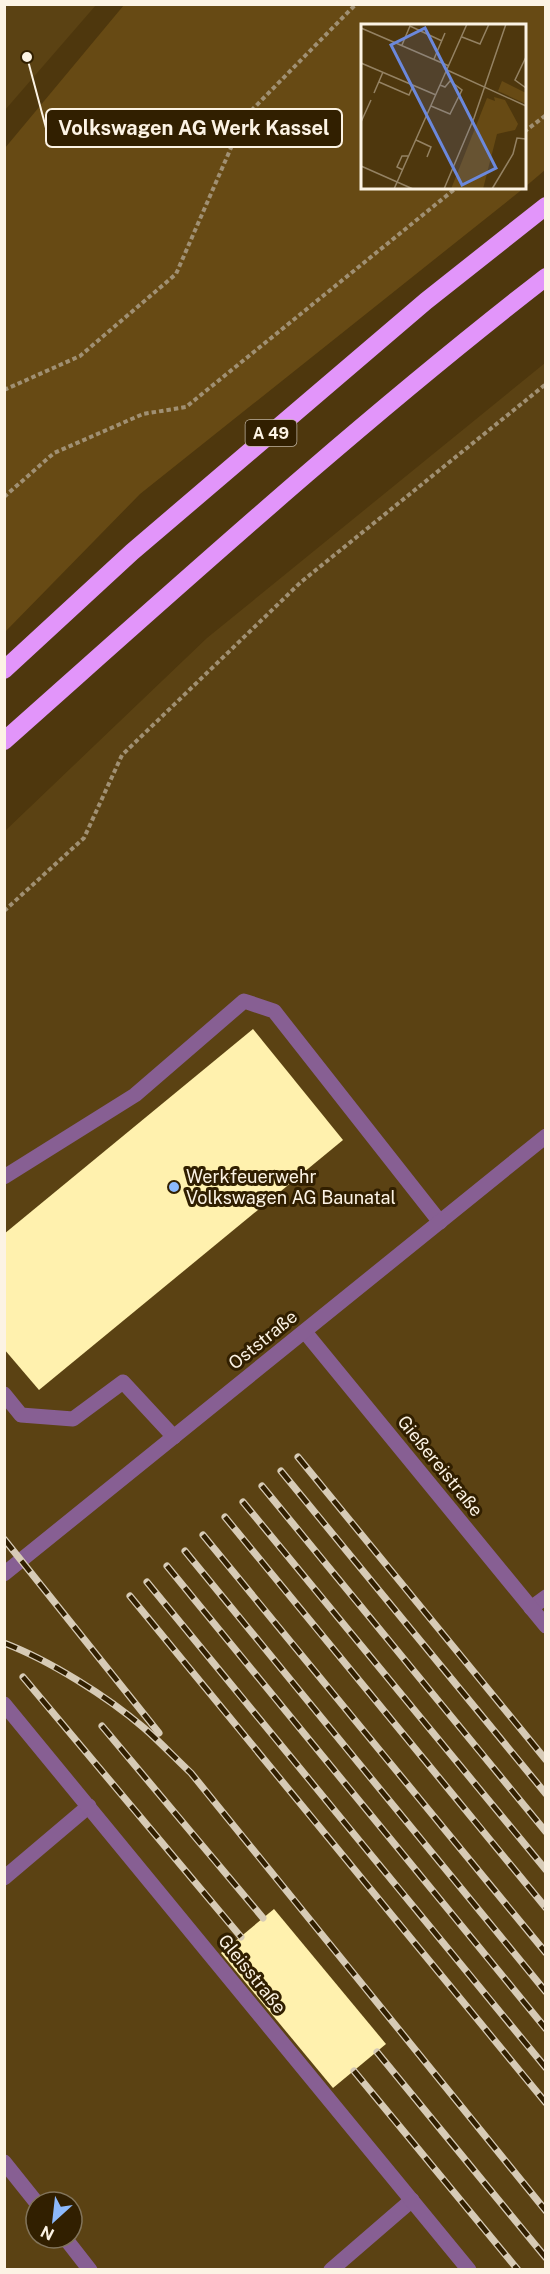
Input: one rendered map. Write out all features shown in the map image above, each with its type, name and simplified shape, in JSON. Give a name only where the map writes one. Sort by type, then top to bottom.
[{"type":"highway","name":"A 49","points":[[4,670],[132,552],[426,301],[546,206]]},
{"type":"highway","points":[[4,741],[436,365],[546,277]]},
{"type":"street","points":[[4,1177],[135,1095],[244,1001],[274,1011],[440,1222]]},
{"type":"street","name":"Oststraße","points":[[4,1574],[546,1136]]},
{"type":"street","name":"Gießereistraße","points":[[305,1332],[546,1626]]},
{"type":"street","points":[[4,1394],[21,1415],[73,1419],[123,1382],[174,1437]]},
{"type":"street","points":[[531,1608],[546,1597]]},
{"type":"street","name":"Gleisstraße","points":[[4,1704],[469,2270]]},
{"type":"street","points":[[4,1878],[89,1806]]},
{"type":"street","points":[[4,2162],[26,2190]]},
{"type":"street","points":[[331,2270],[412,2200]]},
{"type":"street","points":[[74,2250],[90,2270]]},
{"type":"path","points":[[4,390],[80,356],[177,274],[244,118],[356,4]]},
{"type":"path","points":[[526,131],[546,115]]},
{"type":"path","points":[[4,496],[54,453],[142,414],[186,407],[455,189]]},
{"type":"path","points":[[4,911],[84,838],[122,755],[130,747],[301,582],[546,384]]},
{"type":"shaded area","points":[[4,5],[96,5],[5,110]]},
{"type":"shaded area","points":[[124,5],[545,5],[545,170],[526,186],[526,24],[361,24],[361,189],[523,189],[140,494],[5,632],[5,148]]},
{"type":"shaded area","points":[[545,363],[545,2269],[5,2270],[5,831],[207,638]]},
{"type":"building","name":"Werkfeuerwehr Volkswagen AG Baunatal","points":[[253,1029],[343,1140],[39,1390],[4,1349],[4,1234]]},
{"type":"building","points":[[274,1909],[386,2044],[333,2088],[221,1953]]},
{"type":"railway","points":[[298,1457],[546,1760]]},
{"type":"railway","points":[[281,1471],[546,1794]]},
{"type":"railway","points":[[262,1486],[546,1832]]},
{"type":"railway","points":[[243,1502],[546,1870]]},
{"type":"railway","points":[[225,1517],[546,1908]]},
{"type":"railway","points":[[203,1535],[546,1953]]},
{"type":"railway","points":[[4,1539],[159,1733]]},
{"type":"railway","points":[[185,1551],[546,1992]]},
{"type":"railway","points":[[167,1566],[546,2029]]},
{"type":"railway","points":[[147,1582],[546,2068]]},
{"type":"railway","points":[[130,1596],[546,2103]]},
{"type":"railway","points":[[4,1643],[59,1669],[113,1704],[144,1728],[191,1773],[546,2211]]},
{"type":"railway","points":[[23,1677],[241,1937]]},
{"type":"railway","points":[[102,1726],[263,1918]]},
{"type":"railway","points":[[377,2052],[546,2258]]},
{"type":"railway","points":[[354,2071],[518,2270]]},
{"type":"place","name":"Volkswagen AG Werk Kassel","points":[[27,57]]},
{"type":"place","name":"Werkfeuerwehr Volkswagen AG Baunatal","points":[[174,1187]]}]
